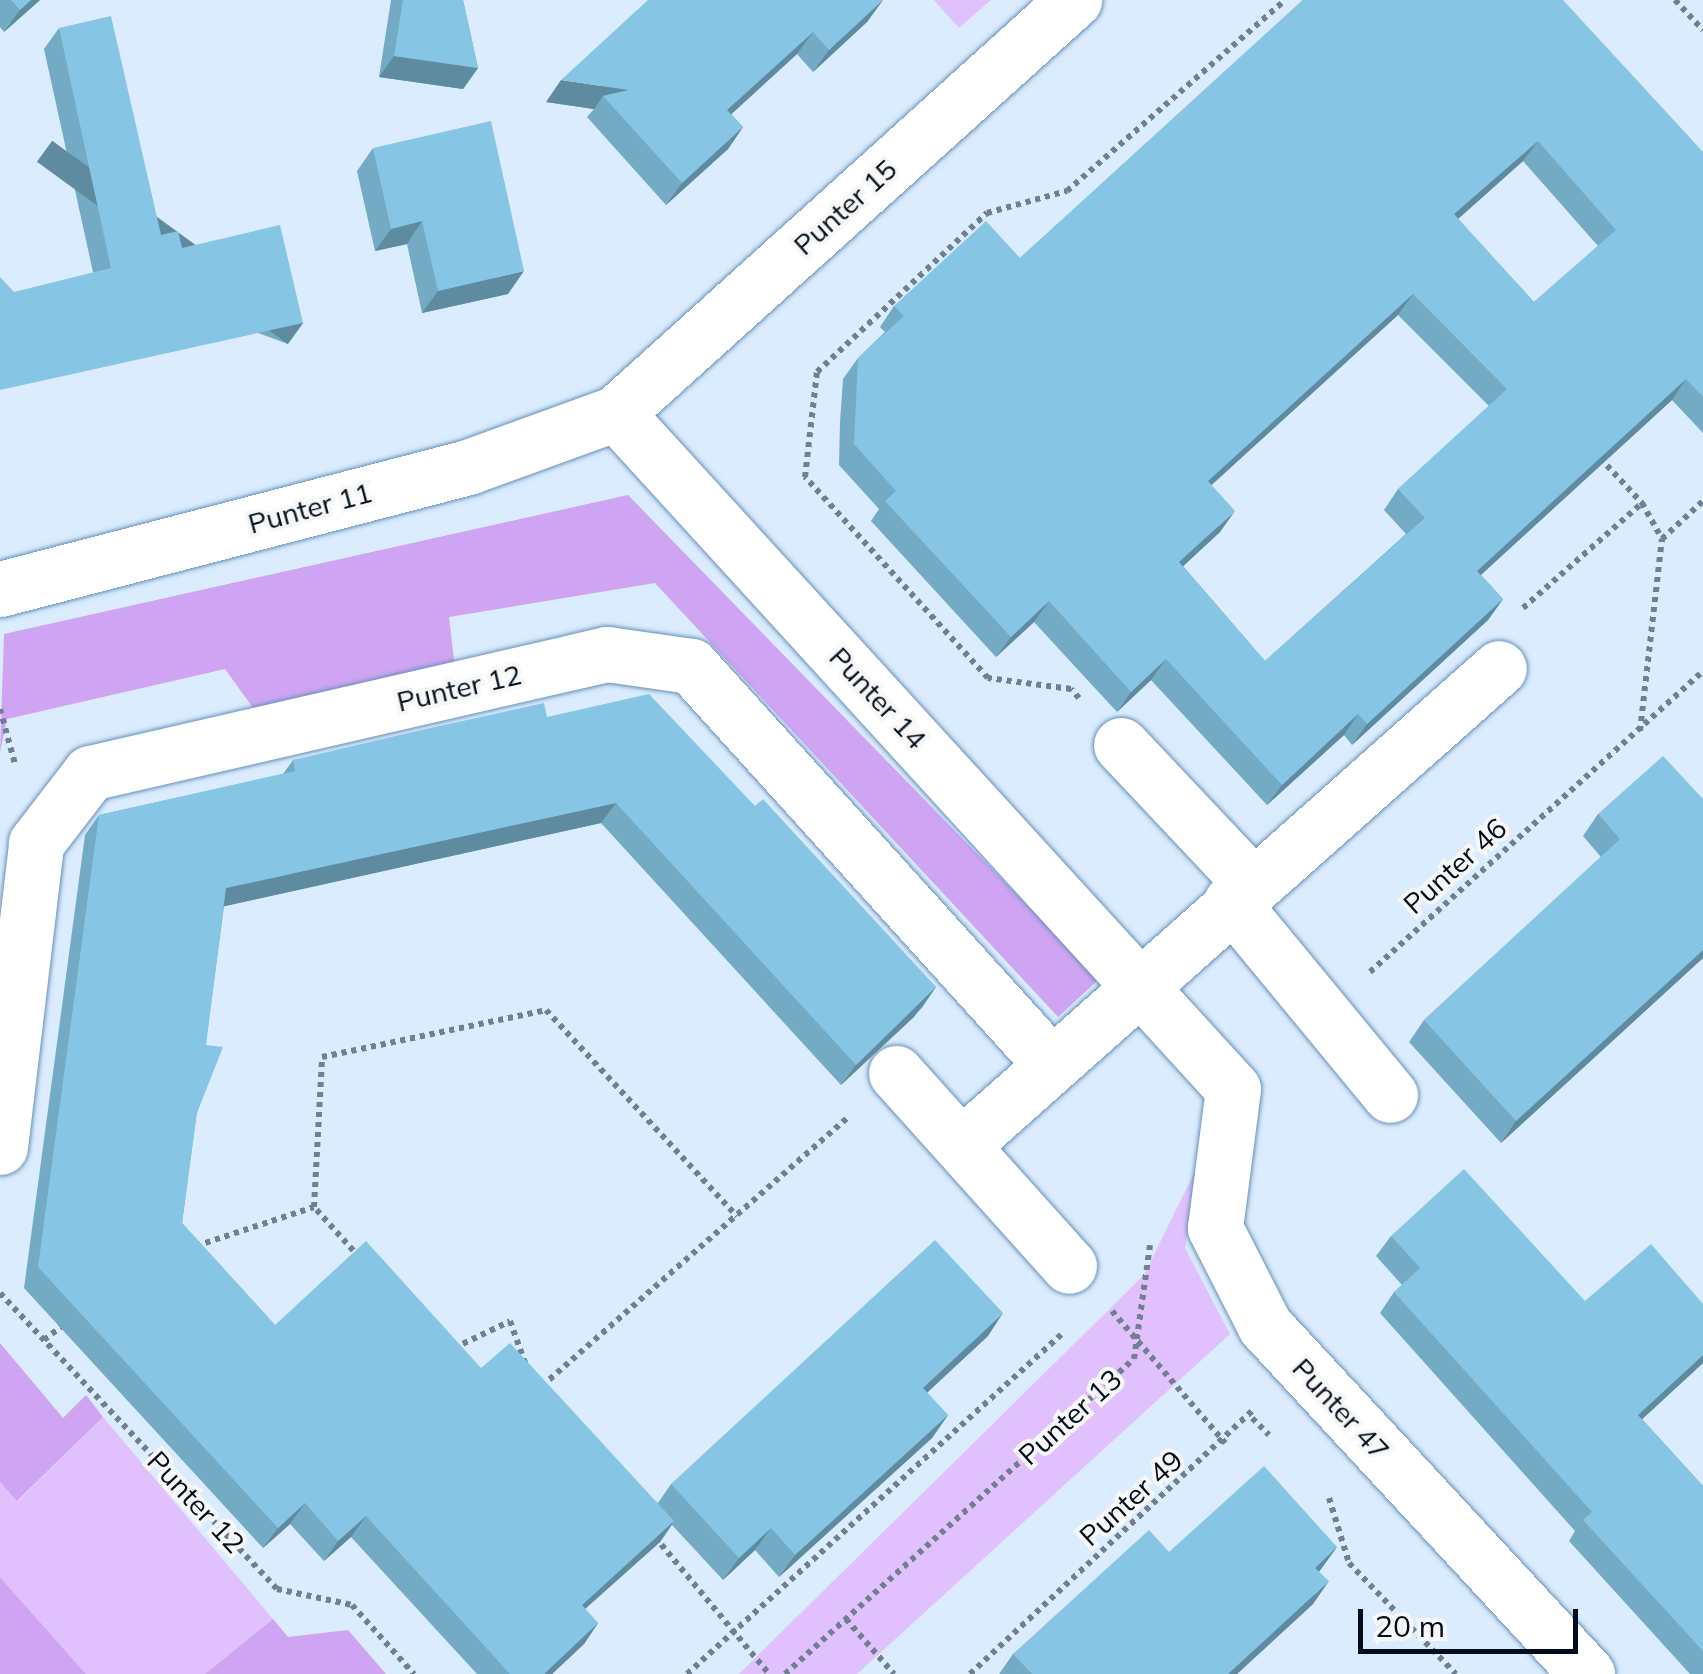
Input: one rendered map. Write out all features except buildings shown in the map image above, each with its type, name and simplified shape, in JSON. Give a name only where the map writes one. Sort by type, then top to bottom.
[{"type":"street","name":"Punter 15","points":[[616,413],[1074,0]]},
{"type":"street","name":"Punter 11","points":[[0,590],[468,466],[616,413]]},
{"type":"street","name":"Punter 14","points":[[616,413],[1233,1089]]},
{"type":"street","name":"Punter 12","points":[[0,1148],[36,843],[90,773],[607,654],[690,666],[1051,1064]]},
{"type":"street","points":[[962,1145],[1139,983],[1499,668]]},
{"type":"street","points":[[1121,745],[1242,893],[1323,1014],[1390,1095]]},
{"type":"street","points":[[896,1073],[1086,1282]]},
{"type":"street","name":"Punter 47","points":[[1233,1089],[1215,1228],[1265,1326],[1588,1674]]},
{"type":"path","points":[[1121,745],[1071,689],[988,678],[805,477],[817,372],[987,213],[1067,191],[1285,0]]},
{"type":"path","points":[[1675,0],[1703,30]]},
{"type":"path","points":[[971,227],[984,242]]},
{"type":"path","points":[[1588,444],[1642,503],[1662,539],[1640,731]]},
{"type":"path","points":[[1662,539],[1703,501]]},
{"type":"path","points":[[1499,668],[1480,646],[1642,503]]},
{"type":"path","name":"Punter 46","points":[[1323,1014],[1703,671]]},
{"type":"path","points":[[366,1265],[314,1207],[322,1057],[546,1010],[736,1216]]},
{"type":"path","points":[[444,1353],[510,1321],[534,1392],[896,1073]]},
{"type":"path","points":[[177,1252],[314,1207]]},
{"type":"path","name":"Punter 13","points":[[785,1674],[1134,1360],[1151,1242]]},
{"type":"path","points":[[687,1674],[1086,1282],[1225,1443]]},
{"type":"path","name":"Punter 12","points":[[0,1292],[277,1589],[352,1605],[414,1674]]},
{"type":"path","points":[[44,1340],[72,1318]]},
{"type":"path","points":[[1265,1326],[1252,1418],[1279,1446]]},
{"type":"path","name":"Punter 49","points":[[970,1674],[1252,1418]]},
{"type":"path","points":[[1319,1488],[1333,1502],[1349,1563],[1456,1674]]},
{"type":"path","points":[[646,1527],[769,1674]]},
{"type":"path","points":[[846,1619],[894,1674]]},
{"type":"shaded area","points":[[934,0],[991,0],[959,28]]},
{"type":"shaded area","points":[[628,495],[1099,979],[1058,1017],[655,583],[449,617],[455,668],[256,712],[225,669],[7,719],[0,752],[4,634]]},
{"type":"shaded area","points":[[1199,1163],[1185,1248],[1230,1334],[857,1674],[739,1674],[1144,1275]]},
{"type":"shaded area","points":[[0,1343],[63,1418],[86,1395],[103,1417],[17,1501],[0,1482]]},
{"type":"shaded area","points":[[103,1417],[273,1619],[205,1674],[86,1674],[0,1577],[0,1482],[18,1501]]},
{"type":"shaded area","points":[[0,1577],[86,1674],[0,1674]]},
{"type":"shaded area","points":[[273,1619],[288,1637],[348,1630],[386,1674],[205,1674]]}]
